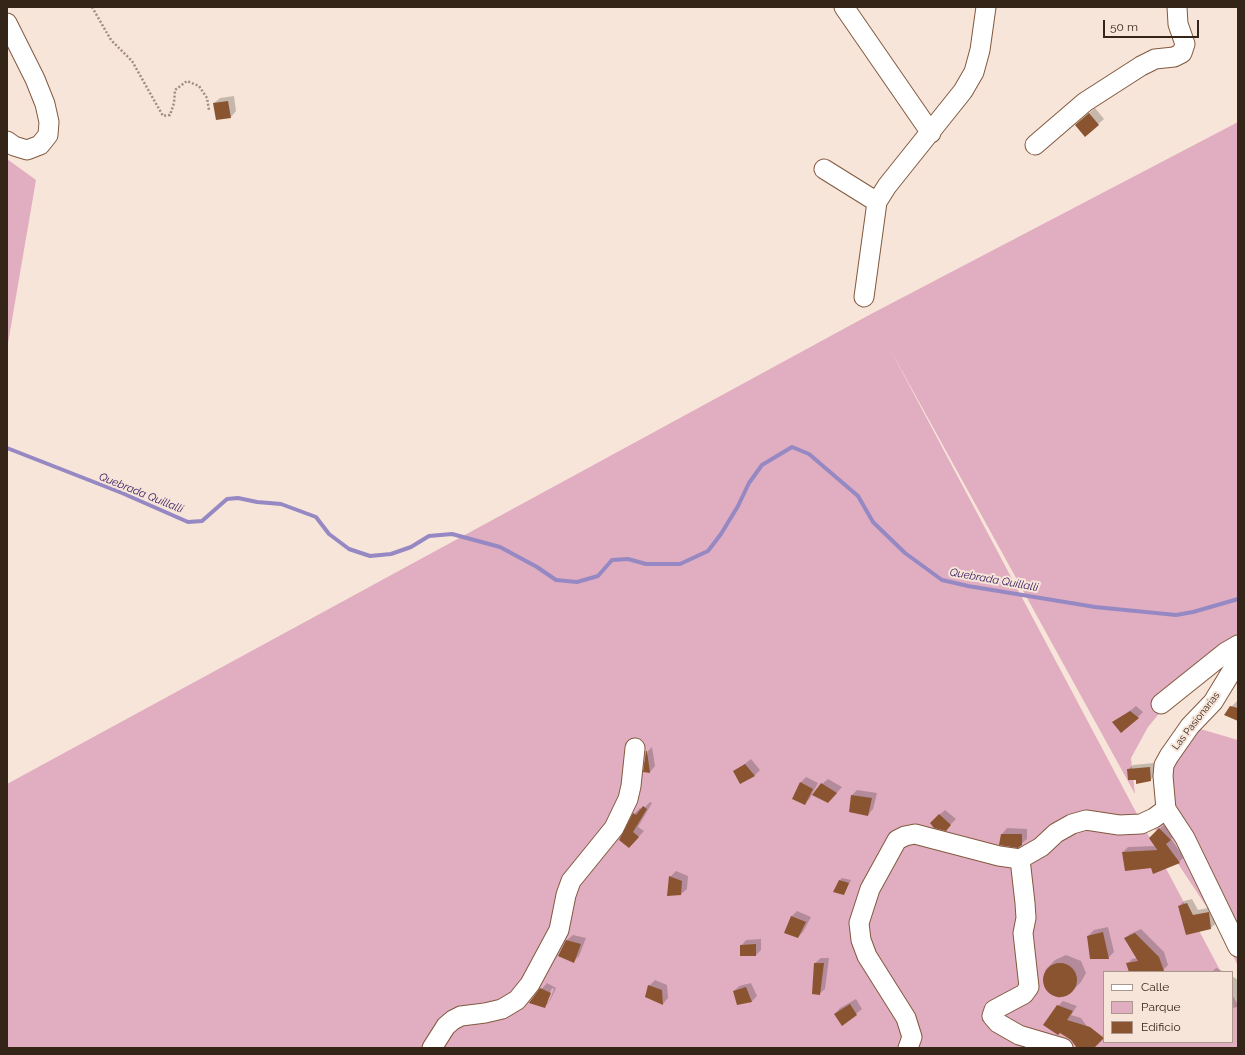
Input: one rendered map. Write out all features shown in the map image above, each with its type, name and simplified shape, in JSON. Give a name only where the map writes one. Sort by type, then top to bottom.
[{"type":"street","points":[[844,7],[931,133]]},
{"type":"street","points":[[864,297],[878,202],[887,186],[931,133],[963,91],[974,72],[980,50],[986,7]]},
{"type":"street","points":[[1036,145],[1085,102],[1155,59],[1174,57],[1182,52],[1185,44],[1178,24],[1178,7]]},
{"type":"street","points":[[7,23],[35,79],[49,122],[48,135],[40,145],[27,150],[14,146],[7,141]]},
{"type":"street","points":[[824,169],[878,202]]},
{"type":"street","points":[[1161,704],[1226,652],[1238,645]]},
{"type":"street","name":"Las Pasionarias","points":[[1166,809],[1164,765],[1190,726],[1213,702],[1238,661]]},
{"type":"street","points":[[432,1048],[446,1026],[453,1020],[461,1016],[502,1009],[517,1000],[530,984],[558,930],[566,895],[571,881],[614,828],[628,799],[632,786],[634,748]]},
{"type":"street","points":[[908,1048],[912,1037],[906,1018],[867,956],[861,940],[859,924],[870,889],[897,840],[905,836],[915,834],[999,856],[1020,859],[1041,847],[1056,833],[1072,824],[1086,820],[1119,825],[1141,824],[1154,818],[1166,809],[1186,838],[1238,947]]},
{"type":"street","points":[[1020,859],[1026,902],[1026,918],[1023,933],[1029,986],[1024,994],[994,1010],[992,1016],[998,1023],[1019,1035],[1063,1048]]},
{"type":"path","points":[[92,7],[111,40],[132,61],[163,116],[170,115],[174,103],[174,90],[187,81],[199,86],[207,98],[209,110]]},
{"type":"green space","points":[[1238,122],[1238,636],[1177,692],[1148,727],[1131,758],[1135,794],[891,351],[1220,971],[1103,971],[1103,1043],[1233,1043],[1233,996],[1238,1005],[1238,1048],[7,1048],[7,784],[871,314]]},
{"type":"green space","points":[[7,159],[36,180],[7,349]]},
{"type":"green space","points":[[1190,726],[1238,740],[1238,966],[1216,921],[1151,823]]},
{"type":"building","points":[[228,101],[231,118],[216,120],[213,103]]},
{"type":"building","points":[[1089,113],[1099,125],[1085,137],[1075,125]]},
{"type":"building","points":[[1230,706],[1238,708],[1238,721],[1224,715]]},
{"type":"building","points":[[1130,711],[1139,718],[1121,733],[1112,722]]},
{"type":"building","points":[[647,751],[650,773],[643,772]]},
{"type":"building","points":[[745,764],[755,776],[740,784],[733,771]]},
{"type":"building","points":[[1150,767],[1151,781],[1136,784],[1136,780],[1128,780],[1127,769]]},
{"type":"building","points":[[800,782],[813,789],[805,805],[792,799]]},
{"type":"building","points":[[821,783],[837,793],[828,803],[812,795]]},
{"type":"building","points":[[851,795],[872,798],[868,816],[849,812]]},
{"type":"building","points":[[643,806],[647,809],[633,832],[639,837],[629,848],[619,840],[633,813],[636,815]]},
{"type":"building","points":[[939,814],[951,825],[946,831],[934,828],[930,823]]},
{"type":"building","points":[[1159,828],[1171,840],[1166,844],[1180,863],[1153,874],[1151,868],[1125,871],[1122,852],[1157,850],[1149,838]]},
{"type":"building","points":[[1001,834],[1022,834],[1022,845],[1018,848],[999,845]]},
{"type":"building","points":[[669,876],[682,881],[681,895],[667,896]]},
{"type":"building","points":[[839,880],[849,883],[844,895],[833,892]]},
{"type":"building","points":[[1187,903],[1193,915],[1209,912],[1211,929],[1186,935],[1178,906]]},
{"type":"building","points":[[791,916],[806,922],[798,938],[784,933]]},
{"type":"building","points":[[1103,932],[1109,959],[1090,959],[1087,936]]},
{"type":"building","points":[[1135,933],[1159,957],[1164,971],[1129,971],[1126,963],[1138,961],[1124,938]]},
{"type":"building","points":[[566,940],[581,944],[574,963],[558,956]]},
{"type":"building","points":[[756,944],[756,956],[740,956],[740,945]]},
{"type":"building","points":[[814,963],[824,963],[820,995],[812,994]]},
{"type":"building","points":[[1057,963],[1063,963],[1067,964],[1074,970],[1077,980],[1076,987],[1070,994],[1063,997],[1057,997],[1053,996],[1046,990],[1043,983],[1043,977],[1044,973],[1050,966]]},
{"type":"building","points":[[648,985],[662,990],[663,1005],[645,997]]},
{"type":"building","points":[[746,987],[752,1002],[737,1005],[733,991]]},
{"type":"building","points":[[540,988],[551,993],[545,1008],[529,1003]]},
{"type":"building","points":[[850,1004],[857,1015],[842,1026],[834,1014]]},
{"type":"building","points":[[1057,1005],[1073,1011],[1067,1020],[1090,1027],[1103,1037],[1103,1039],[1094,1048],[1077,1048],[1071,1040],[1060,1033],[1058,1035],[1043,1025]]},
{"type":"waterway","name":"Quebrada Quillalli","points":[[7,448],[122,493],[188,522],[202,521],[227,499],[238,498],[257,502],[281,504],[316,517],[329,534],[349,549],[370,556],[391,554],[411,547],[429,536],[452,534],[500,547],[537,567],[556,580],[577,582],[598,576],[612,560],[628,559],[646,564],[680,564],[708,551],[721,534],[738,506],[749,483],[762,465],[792,447],[809,454],[858,496],[873,522],[905,553],[942,580],[968,586],[1095,607],[1176,615],[1193,612],[1238,599]]}]
